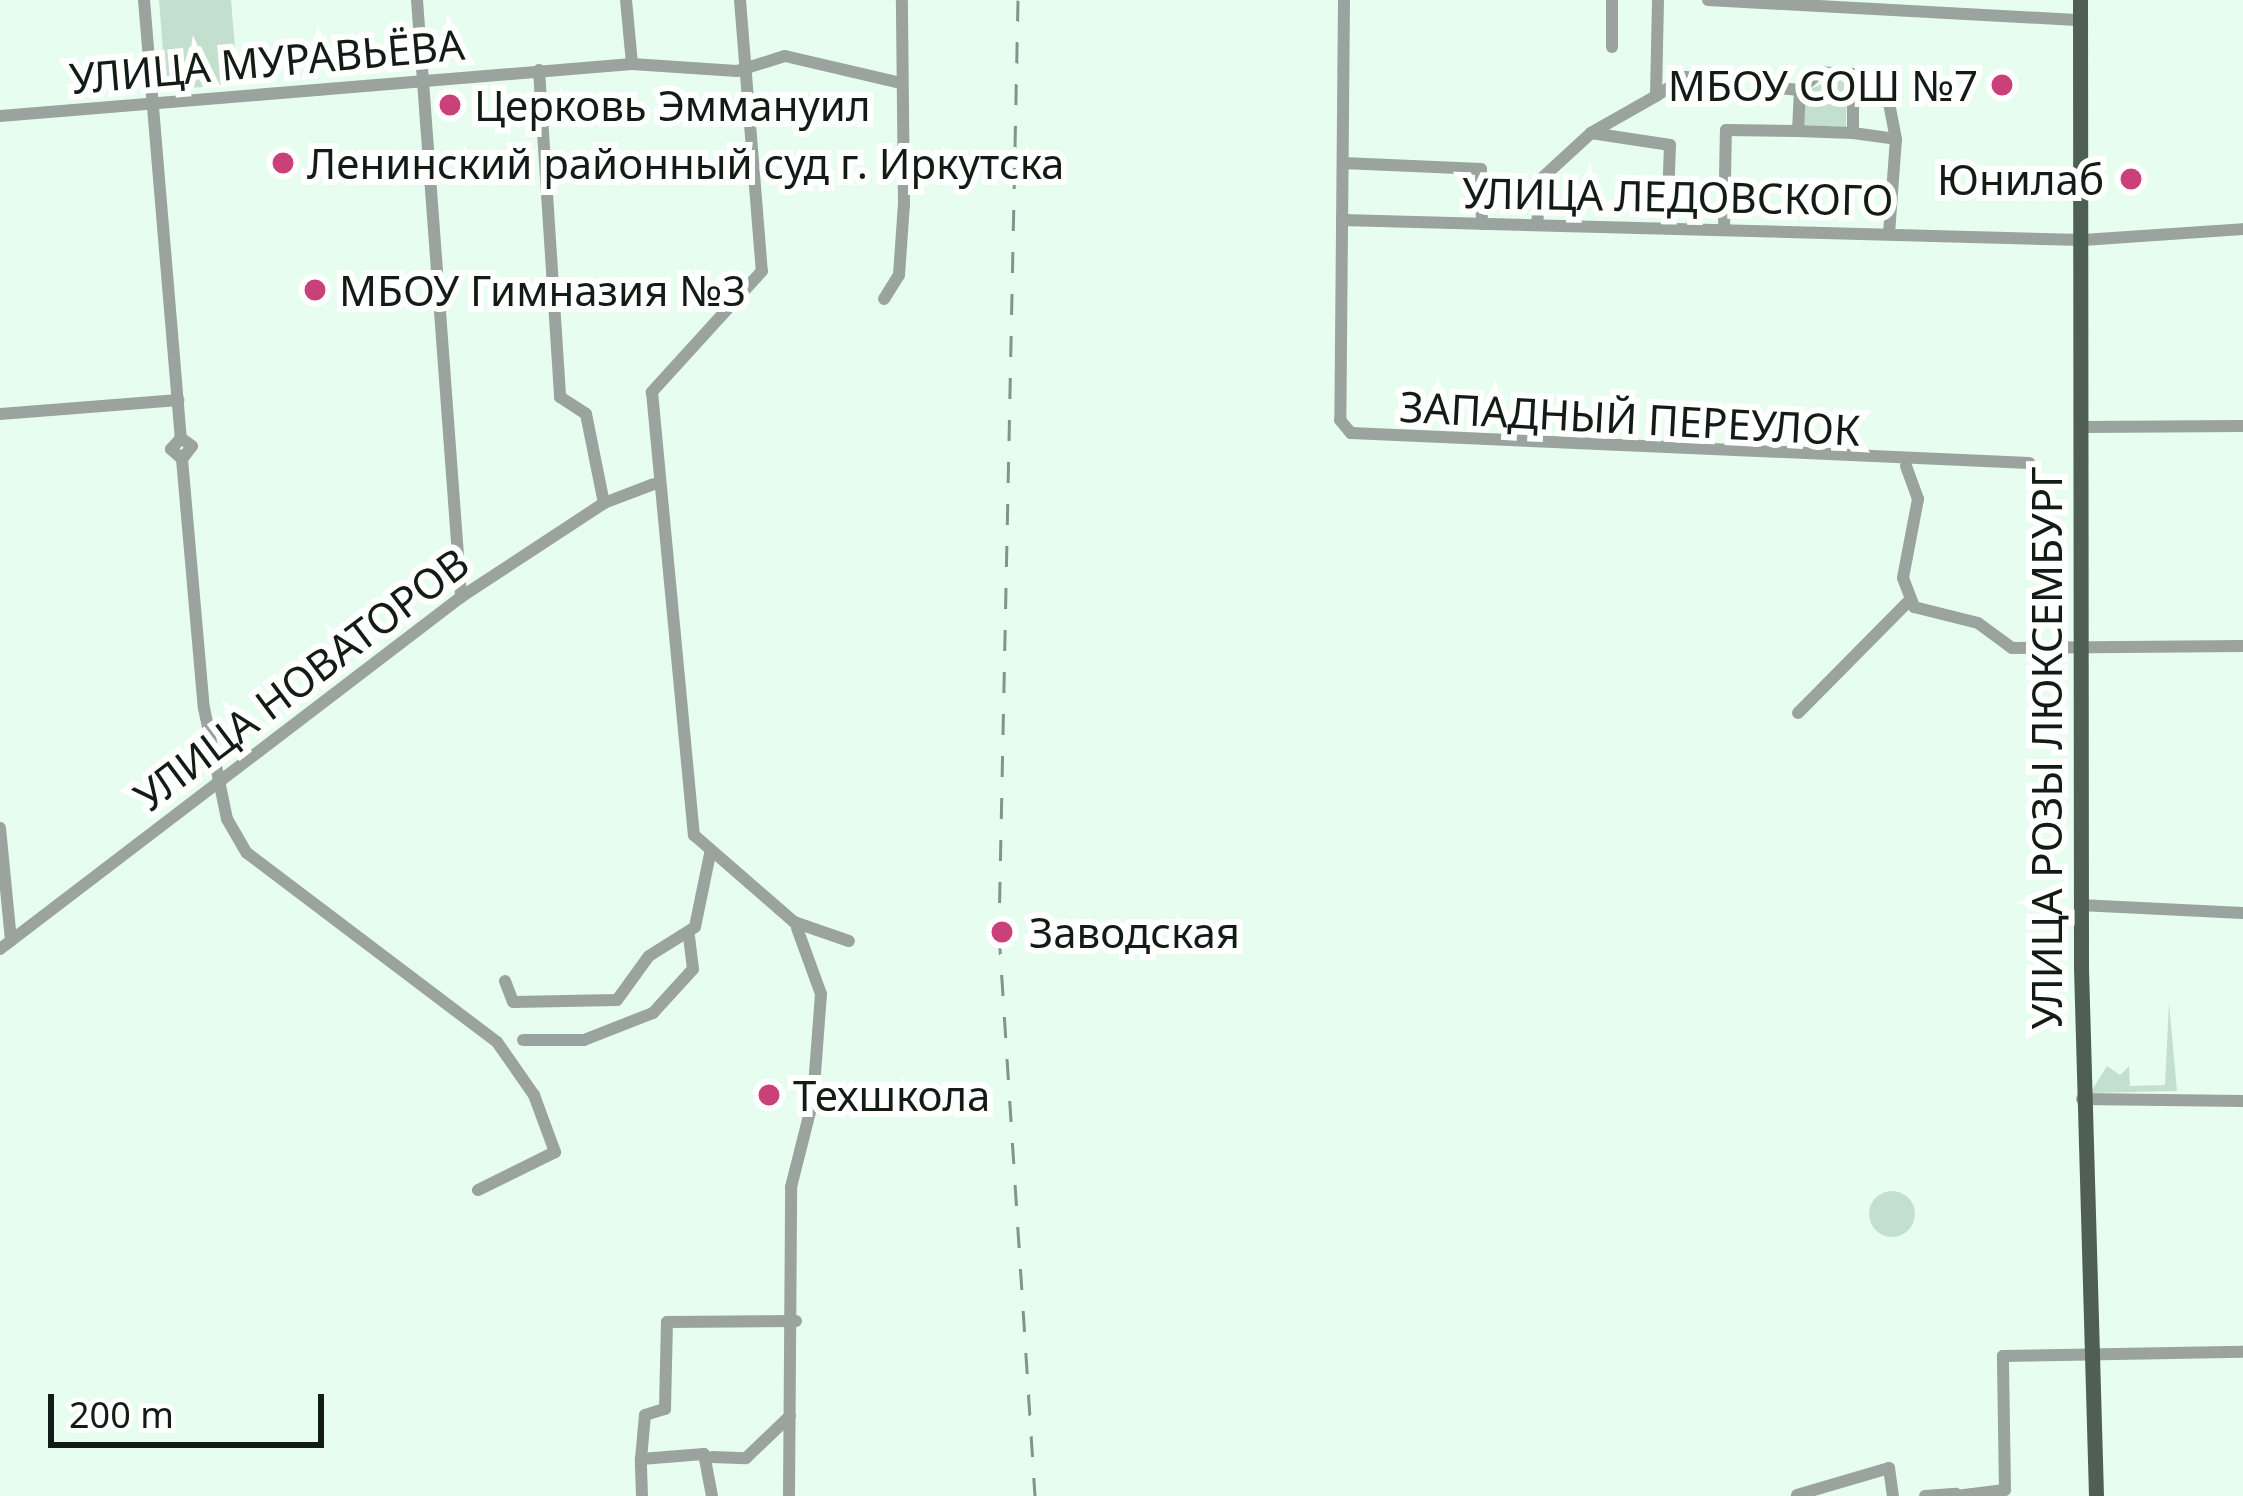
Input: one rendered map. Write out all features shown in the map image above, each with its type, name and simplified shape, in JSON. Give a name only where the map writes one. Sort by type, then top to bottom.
[{"type":"main road","name":"УЛИЦА РОЗЫ ЛЮКСЕМБУРГ","points":[[2080,0],[2082,1100],[2096,1496]]},
{"type":"street","points":[[144,0],[181,438],[171,449],[182,459],[218,779],[247,853],[497,1042],[534,1095],[555,1152],[478,1190]]},
{"type":"street","points":[[417,0],[461,597]]},
{"type":"street","points":[[626,0],[632,64]]},
{"type":"street","points":[[740,0],[762,272],[652,392],[653,484],[665,508],[694,835],[710,854],[794,922],[849,940]]},
{"type":"street","points":[[884,299],[899,275],[904,204],[897,82],[902,0]]},
{"type":"street","points":[[1342,220],[1344,0]]},
{"type":"street","points":[[1612,0],[1612,47]]},
{"type":"street","points":[[1656,96],[1658,0]]},
{"type":"street","points":[[1708,0],[2080,20]]},
{"type":"street","name":"УЛИЦА МУРАВЬЁВА","points":[[0,116],[632,64],[746,68],[796,57],[897,82]]},
{"type":"street","points":[[539,70],[560,398],[586,414],[604,503]]},
{"type":"street","points":[[1798,131],[1800,90],[1820,72],[1883,73],[1896,140],[1889,234]]},
{"type":"street","points":[[1853,74],[1853,133]]},
{"type":"street","points":[[1537,225],[1540,179],[1591,133],[1685,77],[1713,80]]},
{"type":"street","points":[[1758,86],[1800,90]]},
{"type":"street","points":[[1724,230],[1726,130],[1853,133],[1896,140]]},
{"type":"street","points":[[1591,133],[1670,145],[1667,229]]},
{"type":"street","points":[[1343,164],[1481,170],[1482,224]]},
{"type":"street","name":"УЛИЦА ЛЕДОВСКОГО","points":[[1342,220],[2083,240],[2243,229]]},
{"type":"street","name":"ЗАПАДНЫЙ ПЕРЕУЛОК","points":[[1342,220],[1340,420],[1351,433],[1906,466],[2030,463]]},
{"type":"street","points":[[0,415],[178,400]]},
{"type":"street","points":[[2082,427],[2243,426]]},
{"type":"street","points":[[1798,713],[1909,602],[1918,499],[1906,466]]},
{"type":"street","name":"УЛИЦА НОВАТОРОВ","points":[[6,944],[461,597],[604,503],[653,484]]},
{"type":"street","points":[[1909,602],[1978,623],[2012,648],[2243,646]]},
{"type":"street","points":[[0,828],[6,944]]},
{"type":"street","points":[[523,1040],[584,1040],[652,1013],[693,969],[689,935],[710,854]]},
{"type":"street","points":[[2080,905],[2243,913]]},
{"type":"street","points":[[789,1496],[796,1321],[793,1170],[813,1100],[821,994],[794,922]]},
{"type":"street","points":[[505,982],[512,1002],[611,1003],[649,956],[689,935]]},
{"type":"street","points":[[2082,1100],[2243,1101]]},
{"type":"street","points":[[642,1496],[645,1415],[665,1409],[667,1322],[796,1321]]},
{"type":"street","points":[[1925,1496],[2006,1490],[2003,1356],[2243,1352]]},
{"type":"street","points":[[641,1459],[746,1457],[791,1415]]},
{"type":"street","points":[[712,1457],[712,1496]]},
{"type":"street","points":[[1796,1495],[1889,1468],[1893,1496]]},
{"type":"green space","points":[[159,0],[231,0],[238,84],[166,90]]},
{"type":"green space","points":[[1834,78],[1847,80],[1846,127],[1802,125],[1803,93]]},
{"type":"green space","points":[[2169,1003],[2177,1091],[2090,1093],[2107,1066],[2120,1075],[2129,1066],[2130,1086],[2165,1085]]},
{"type":"green space","points":[[1892,1191],[1909,1197],[1915,1214],[1909,1231],[1892,1237],[1875,1231],[1869,1214],[1875,1197]]},
{"type":"railway","points":[[1018,0],[999,933],[1035,1496]]},
{"type":"place","name":"МБОУ СОШ №7","points":[[2002,85]]},
{"type":"place","name":"Церковь Эммануил","points":[[450,105]]},
{"type":"place","name":"Ленинский районный суд г. Иркутска","points":[[283,163]]},
{"type":"place","name":"Юнилаб","points":[[2131,179]]},
{"type":"place","name":"МБОУ Гимназия №3","points":[[315,290]]},
{"type":"place","name":"Заводская","points":[[1002,932]]},
{"type":"place","name":"Техшкола","points":[[769,1095]]}]
